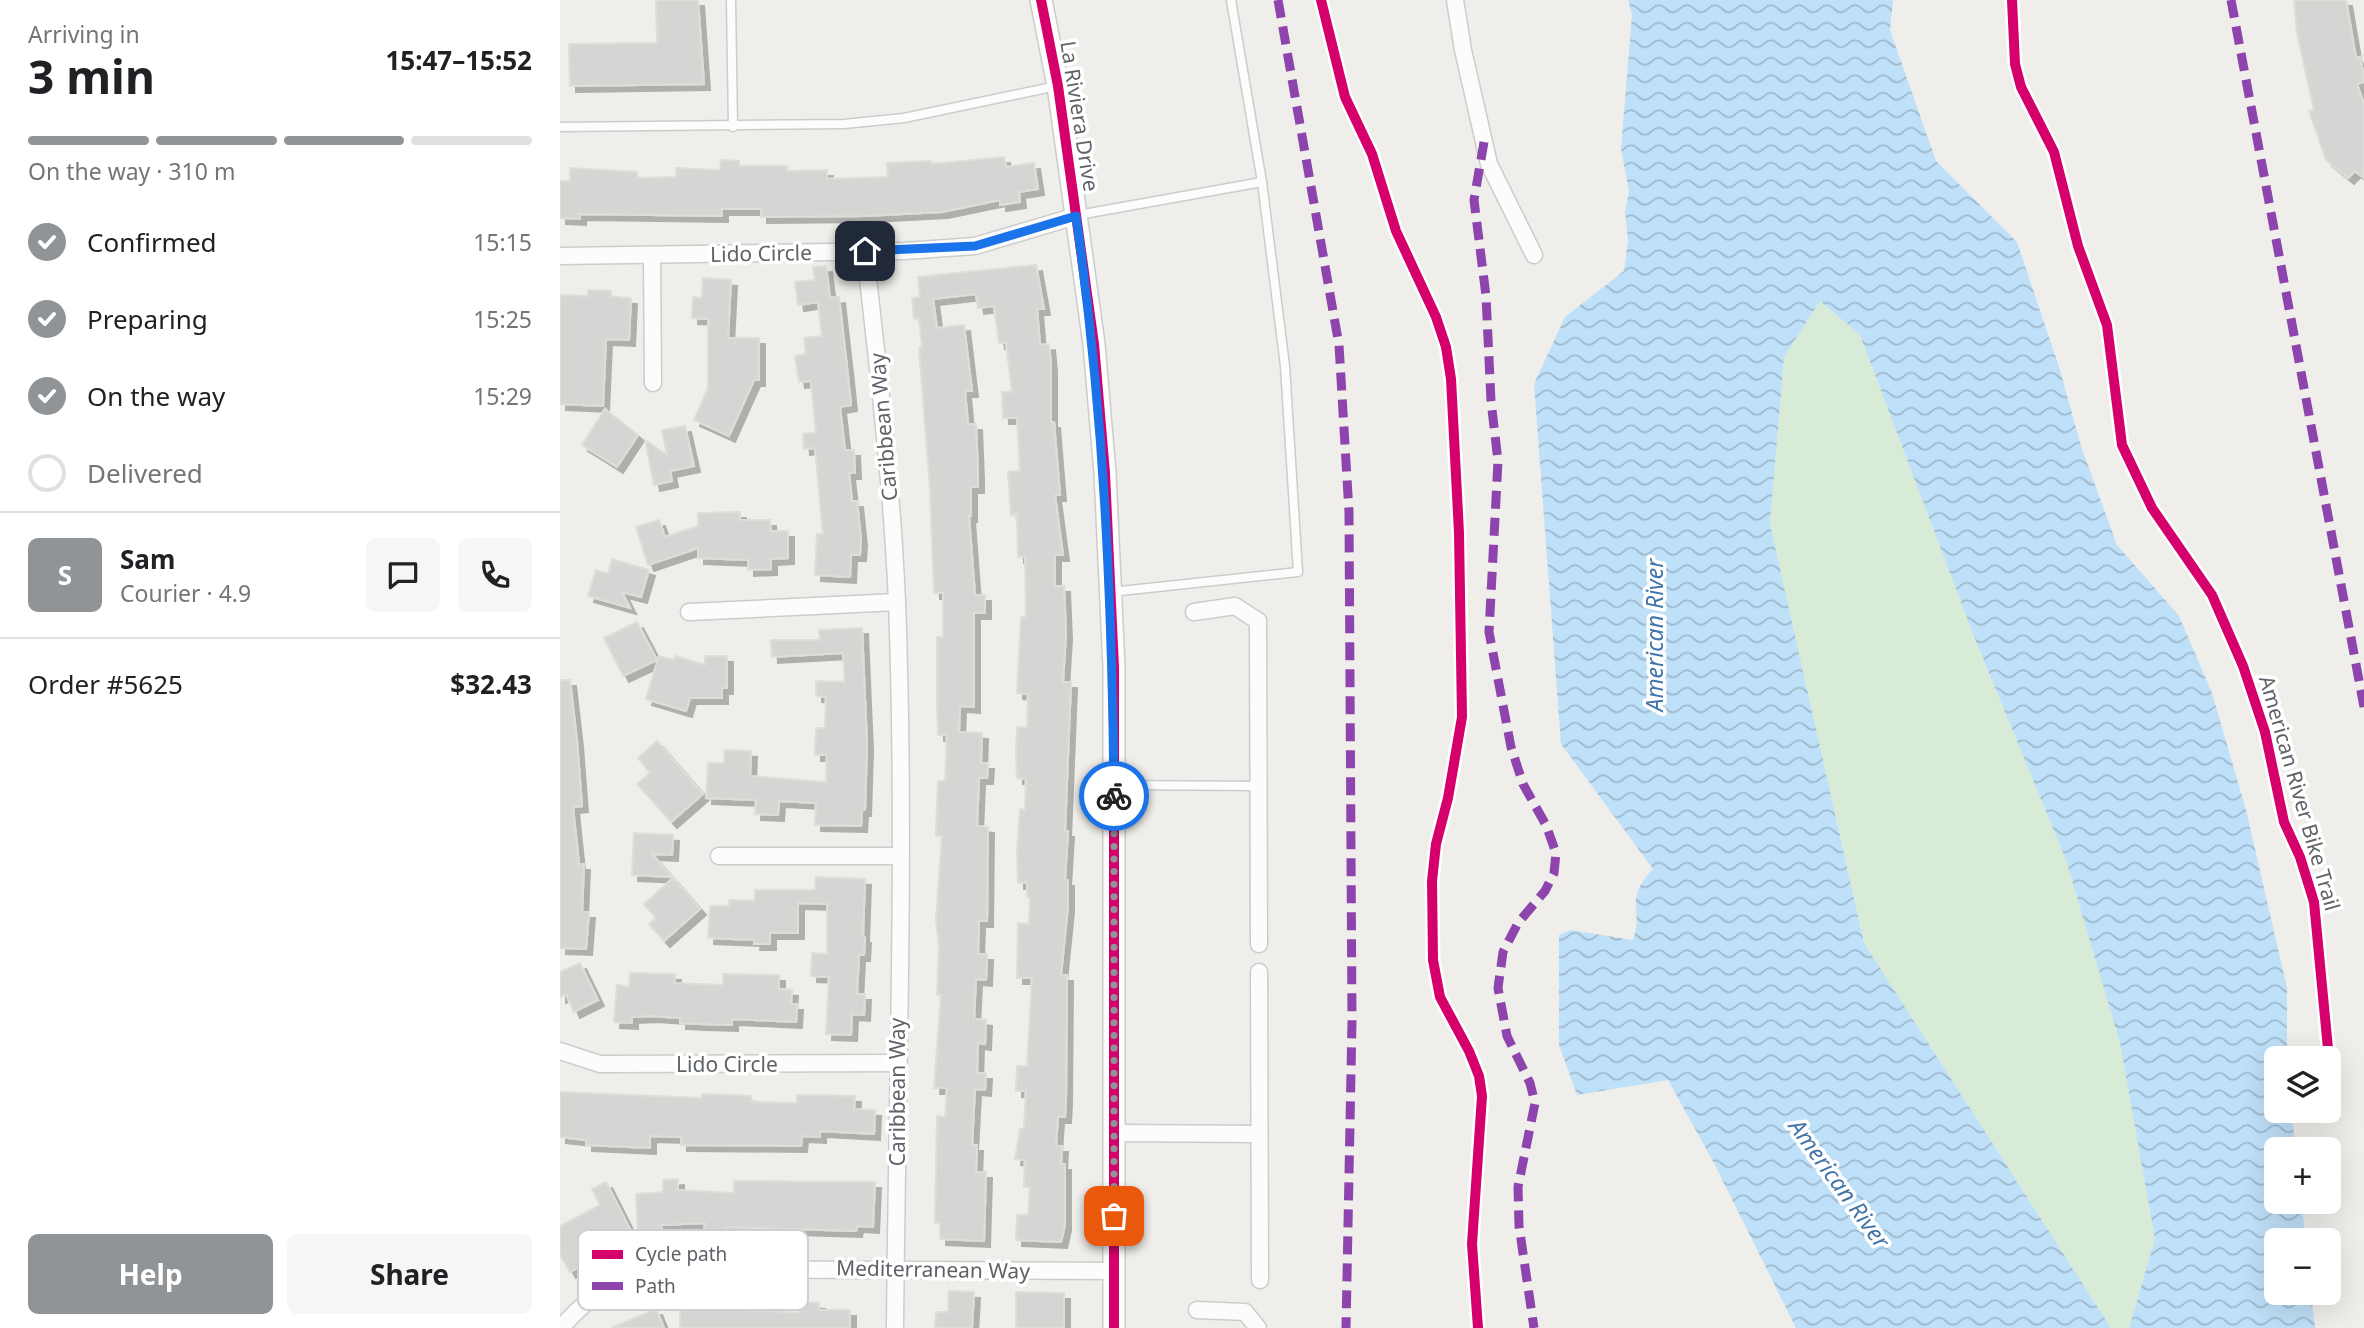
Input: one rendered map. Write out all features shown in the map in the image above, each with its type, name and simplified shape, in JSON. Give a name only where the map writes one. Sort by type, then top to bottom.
[{"type":"street","name":"La Riviera Drive","points":[[1041,0],[1058,86],[1094,344],[1111,592],[1114,785],[1114,1328]]},
{"type":"street","points":[[1455,0],[1463,50],[1489,164],[1534,254]]},
{"type":"street","name":"Lido Circle","points":[[560,256],[865,251],[975,246],[1076,216]]},
{"type":"street","name":"Caribbean Way","points":[[865,251],[889,481],[897,602],[899,856],[895,1328]]},
{"type":"street","points":[[652,255],[653,383]]},
{"type":"street","points":[[689,612],[897,602]]},
{"type":"street","points":[[1194,612],[1235,606],[1258,621],[1259,944]]},
{"type":"street","points":[[719,856],[899,856]]},
{"type":"street","points":[[1259,972],[1259,1280]]},
{"type":"street","name":"Lido Circle","points":[[560,1051],[600,1063],[897,1063]]},
{"type":"street","points":[[1114,1133],[1259,1134]]},
{"type":"street","name":"Mediterranean Way","points":[[808,1269],[1114,1271]]},
{"type":"street","name":"Mediterranean Way","points":[[561,1327],[578,1309]]},
{"type":"street","points":[[1197,1310],[1245,1312],[1258,1328]]},
{"type":"lane","points":[[732,0],[733,127]]},
{"type":"lane","points":[[1111,592],[1298,572],[1285,366],[1262,182],[1231,0]]},
{"type":"lane","points":[[560,127],[844,124],[904,118],[1058,86]]},
{"type":"lane","points":[[1076,216],[1262,182]]},
{"type":"lane","points":[[1114,785],[1259,786]]},
{"type":"green space","points":[[1820,301],[1860,335],[1973,634],[2066,860],[2120,1043],[2155,1239],[2129,1328],[2111,1328],[1864,943],[1770,524],[1784,357]]},
{"type":"water","name":"American River","points":[[1628,0],[1893,0],[1890,30],[1936,161],[2017,242],[2060,370],[2081,446],[2117,545],[2179,616],[2212,693],[2246,810],[2287,988],[2287,1046],[2264,1046],[2264,1123],[2293,1123],[2294,1137],[2264,1137],[2264,1214],[2303,1214],[2304,1228],[2264,1228],[2264,1305],[2312,1305],[2315,1328],[2129,1328],[2155,1239],[2120,1043],[2066,860],[1973,634],[1860,335],[1820,301],[1784,357],[1770,524],[1864,943],[2111,1328],[1796,1328],[1715,1165],[1668,1080],[1577,1095],[1559,1045],[1559,935],[1570,930],[1633,940],[1637,919],[1636,897],[1653,869],[1561,744],[1534,384],[1565,317],[1624,271],[1628,240],[1625,212],[1629,191],[1621,149],[1632,15]]},
{"type":"building","points":[[656,0],[698,0],[704,84],[570,86],[569,44],[657,43]]},
{"type":"building","points":[[2294,0],[2346,0],[2356,58],[2360,57],[2364,77],[2364,82],[2357,84],[2364,104],[2364,178],[2355,171],[2348,178],[2326,160],[2309,111],[2314,110],[2297,33]]},
{"type":"building","points":[[1004,157],[1006,167],[1034,163],[1038,189],[1019,192],[1020,202],[1000,205],[1000,200],[942,212],[865,216],[761,217],[761,209],[722,209],[722,216],[580,214],[580,219],[560,218],[560,181],[570,181],[570,168],[637,172],[637,178],[676,177],[676,168],[720,170],[721,160],[739,161],[739,166],[787,166],[787,171],[827,170],[827,179],[888,177],[887,163],[931,161],[931,164]]},
{"type":"building","points":[[1036,265],[1044,309],[1037,309],[1040,345],[1049,344],[1051,422],[1054,422],[1060,495],[1055,495],[1063,555],[1055,555],[1055,586],[1064,586],[1066,633],[1063,682],[1071,682],[1065,831],[1068,831],[1065,880],[1068,880],[1068,906],[1061,975],[1067,975],[1066,1098],[1065,1117],[1058,1117],[1056,1146],[1062,1146],[1061,1164],[1065,1164],[1065,1225],[1061,1242],[1016,1240],[1017,1215],[1028,1215],[1030,1187],[1024,1187],[1025,1160],[1015,1159],[1020,1129],[1024,1129],[1026,1091],[1016,1091],[1017,1066],[1027,1066],[1032,978],[1017,978],[1018,923],[1029,924],[1030,897],[1027,897],[1027,883],[1018,883],[1017,851],[1020,809],[1025,810],[1026,779],[1017,778],[1016,756],[1017,727],[1027,728],[1028,694],[1017,693],[1021,617],[1026,617],[1025,556],[1018,557],[1017,514],[1011,515],[1008,472],[1020,471],[1017,418],[1003,418],[1002,392],[1012,392],[1006,342],[999,343],[994,306],[978,308],[976,294],[933,299],[937,328],[964,325],[972,391],[965,391],[968,424],[976,424],[978,487],[971,487],[969,516],[975,595],[985,595],[985,613],[974,613],[974,707],[960,706],[959,732],[982,733],[981,763],[988,763],[987,778],[979,778],[977,826],[988,827],[987,921],[979,921],[978,954],[987,954],[986,980],[976,979],[974,1019],[986,1020],[985,1044],[978,1043],[977,1073],[986,1073],[985,1090],[975,1089],[972,1145],[977,1145],[976,1172],[986,1172],[984,1241],[940,1239],[940,1223],[935,1223],[937,1116],[945,1117],[947,1088],[934,1088],[941,995],[937,995],[939,948],[936,920],[942,836],[936,836],[937,804],[938,781],[945,781],[947,735],[938,735],[937,706],[937,637],[943,637],[943,593],[934,593],[930,489],[919,348],[922,347],[919,318],[914,319],[912,298],[920,297],[918,277]]},
{"type":"building","points":[[826,266],[830,298],[839,297],[851,405],[840,407],[845,450],[854,450],[855,473],[849,473],[852,501],[857,501],[861,540],[860,555],[851,555],[850,577],[815,575],[817,534],[823,534],[815,448],[804,449],[803,434],[816,433],[811,381],[799,382],[795,356],[806,354],[804,338],[822,336],[818,302],[798,305],[795,282],[815,280],[813,267]]},
{"type":"building","points":[[703,278],[731,280],[728,338],[759,338],[759,380],[754,380],[729,436],[694,420],[708,388],[708,319],[692,318],[693,297],[702,298]]},
{"type":"building","points":[[588,290],[611,291],[611,297],[631,298],[629,340],[606,339],[603,406],[560,404],[560,295],[588,296]]},
{"type":"building","points":[[605,409],[638,435],[617,467],[582,445]]},
{"type":"building","points":[[685,426],[694,466],[670,471],[672,481],[654,485],[645,440],[667,455],[662,430]]},
{"type":"building","points":[[740,512],[740,520],[770,520],[771,531],[788,531],[788,558],[771,559],[771,569],[748,570],[748,560],[698,558],[698,548],[648,565],[636,527],[659,520],[665,537],[698,526],[698,513]]},
{"type":"building","points":[[612,559],[649,570],[641,597],[622,592],[630,608],[588,596],[596,570],[608,574]]},
{"type":"building","points":[[637,622],[657,660],[623,676],[604,638]]},
{"type":"building","points":[[862,628],[867,745],[865,810],[862,810],[861,826],[815,825],[816,803],[779,801],[778,815],[755,814],[756,800],[706,798],[708,763],[724,763],[725,750],[751,751],[750,776],[826,782],[827,755],[815,755],[816,728],[825,728],[826,697],[816,696],[816,681],[845,682],[843,653],[772,657],[771,640],[820,640],[819,630]]},
{"type":"building","points":[[659,656],[674,660],[675,656],[705,665],[705,656],[727,656],[727,688],[722,688],[722,698],[690,698],[686,711],[646,699]]},
{"type":"building","points":[[560,680],[570,680],[577,741],[582,806],[573,807],[579,864],[584,864],[582,912],[589,912],[586,949],[560,948]]},
{"type":"building","points":[[657,741],[703,794],[671,822],[637,784],[650,773],[638,758]]},
{"type":"building","points":[[634,833],[673,835],[672,855],[652,854],[672,877],[632,875]]},
{"type":"building","points":[[816,877],[865,879],[864,955],[859,955],[857,994],[865,994],[864,1015],[852,1014],[851,1035],[826,1034],[829,977],[811,976],[812,953],[827,954],[827,904],[798,903],[798,933],[770,933],[770,944],[754,944],[755,940],[708,938],[710,906],[729,906],[729,900],[755,901],[755,890],[815,890]]},
{"type":"building","points":[[673,878],[700,909],[664,941],[649,924],[656,918],[644,904]]},
{"type":"building","points":[[580,963],[598,1000],[574,1012],[566,994],[560,997],[560,972]]},
{"type":"building","points":[[630,973],[675,974],[674,983],[723,985],[723,974],[779,975],[779,989],[792,990],[791,1004],[797,1004],[796,1022],[732,1019],[732,1025],[700,1024],[680,1023],[680,1018],[651,1016],[632,1017],[632,1023],[614,1022],[617,985],[629,987]]},
{"type":"building","points":[[560,1092],[701,1098],[702,1094],[731,1095],[751,1096],[751,1102],[797,1103],[797,1095],[855,1096],[854,1109],[875,1110],[874,1134],[820,1131],[820,1137],[802,1136],[801,1146],[681,1145],[681,1137],[650,1136],[650,1148],[586,1145],[586,1140],[560,1137]]},
{"type":"building","points":[[678,1179],[678,1190],[734,1193],[734,1181],[875,1182],[873,1227],[857,1226],[856,1231],[725,1227],[725,1230],[704,1230],[705,1223],[661,1225],[662,1230],[638,1230],[636,1194],[663,1192],[663,1180]]},
{"type":"building","points":[[606,1182],[630,1230],[578,1230],[578,1267],[570,1272],[560,1255],[560,1226],[600,1205],[592,1189]]},
{"type":"building","points":[[949,1291],[974,1292],[972,1328],[935,1328],[936,1312],[948,1312]]},
{"type":"building","points":[[1016,1292],[1064,1293],[1064,1328],[1016,1328]]},
{"type":"building","points":[[808,1302],[819,1303],[819,1310],[850,1310],[850,1328],[680,1328],[680,1310],[799,1313],[799,1310],[808,1310]]},
{"type":"building","points":[[656,1310],[664,1328],[611,1328]]},
{"type":"marked path","points":[[1278,0],[1339,345],[1349,512],[1352,1021],[1346,1328]]},
{"type":"marked path","points":[[2231,0],[2364,707]]},
{"type":"marked path","points":[[1484,142],[1474,200],[1486,296],[1491,401],[1498,461],[1489,632],[1511,747],[1523,784],[1546,825],[1556,853],[1554,873],[1545,891],[1518,923],[1503,952],[1498,988],[1507,1036],[1530,1083],[1535,1103],[1518,1187],[1519,1226],[1534,1328]]},
{"type":"cycle path","points":[[1041,0],[1058,86],[1094,344],[1105,473],[1114,668],[1114,1328]]},
{"type":"cycle path","points":[[1321,0],[1345,97],[1372,154],[1396,231],[1436,317],[1446,347],[1451,379],[1459,533],[1462,717],[1448,798],[1436,844],[1432,881],[1433,960],[1440,997],[1469,1051],[1479,1076],[1482,1096],[1472,1244],[1478,1328]]},
{"type":"cycle path","name":"American River Bike Trail","points":[[2012,0],[2015,64],[2021,87],[2054,152],[2078,246],[2107,325],[2122,445],[2152,508],[2212,595],[2243,666],[2265,732],[2284,822],[2300,857],[2314,902],[2328,1046]]},
{"type":"way so far","points":[[1114,796],[1114,1216]]},
{"type":"route","points":[[865,251],[975,246],[1076,216],[1094,344],[1105,473],[1114,668],[1114,796]]}]
